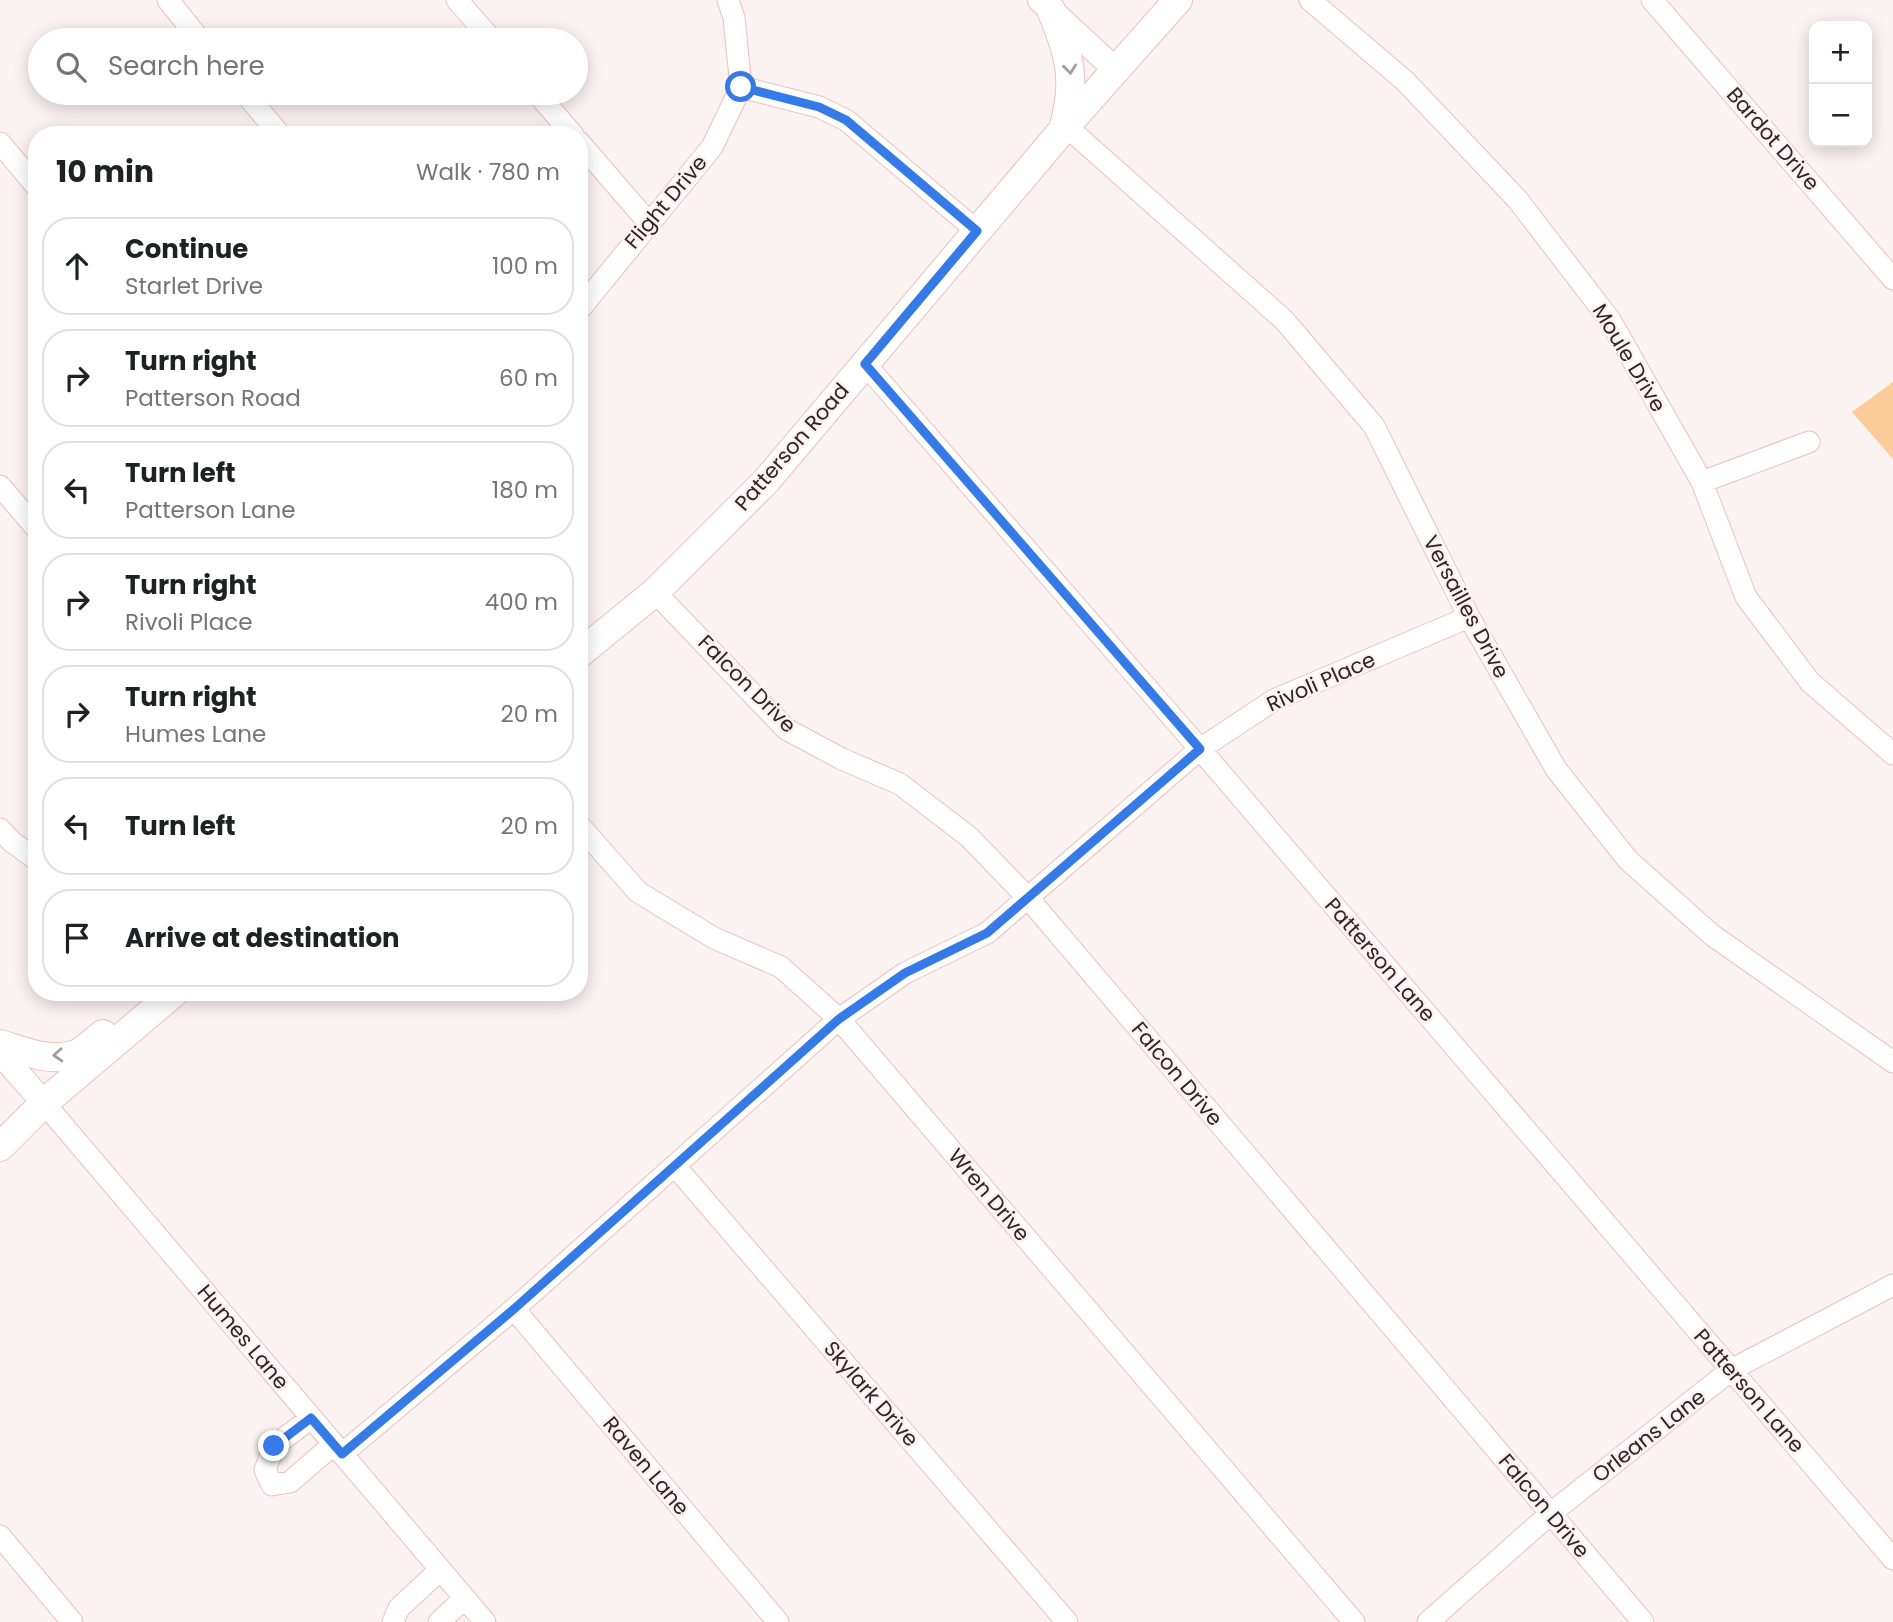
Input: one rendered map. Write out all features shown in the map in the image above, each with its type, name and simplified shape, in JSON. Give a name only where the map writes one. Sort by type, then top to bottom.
[{"type":"main road","name":"Patterson Road","points":[[588,647],[655,592],[766,481],[1064,128],[1178,0]]},
{"type":"main road","points":[[1046,5],[1071,66],[1071,102],[1064,128]]},
{"type":"main road","points":[[0,1044],[35,1055],[76,1054],[142,1001]]},
{"type":"main road","points":[[0,1147],[44,1103],[164,1001]]},
{"type":"street","points":[[168,0],[190,28]]},
{"type":"street","points":[[457,0],[482,28]]},
{"type":"street","points":[[728,0],[734,18],[741,87],[819,107],[846,120],[977,231]]},
{"type":"street","name":"Moule Drive","points":[[1310,0],[1405,81],[1517,199],[1610,320],[1702,482],[1746,597],[1810,682],[1893,754]]},
{"type":"street","name":"Bardot Drive","points":[[1652,0],[1893,278]]},
{"type":"street","points":[[1046,5],[1116,71]]},
{"type":"street","name":"Flight Drive","points":[[588,299],[712,147],[741,87]]},
{"type":"street","points":[[254,105],[272,126]]},
{"type":"street","points":[[547,105],[565,126]]},
{"type":"street","name":"Versailles Drive","points":[[1064,128],[1284,320],[1374,426],[1469,618],[1556,769],[1628,860],[1712,935],[1893,1062]]},
{"type":"street","points":[[0,143],[28,176]]},
{"type":"street","points":[[588,152],[648,222]]},
{"type":"street","name":"Patterson Lane","points":[[865,364],[1200,749],[1893,1559]]},
{"type":"street","points":[[1702,482],[1809,442]]},
{"type":"street","points":[[0,486],[28,519]]},
{"type":"street","name":"Falcon Drive","points":[[655,592],[786,729],[842,759],[900,784],[969,837],[1028,898],[1643,1622]]},
{"type":"street","name":"Rivoli Place","points":[[311,1418],[274,1446],[265,1470],[272,1485],[290,1482],[338,1449],[514,1309],[839,1019],[905,973],[987,933],[1200,749],[1274,700],[1469,618]]},
{"type":"street","points":[[0,829],[28,854]]},
{"type":"street","name":"Wren Drive","points":[[588,835],[638,892],[714,939],[781,967],[839,1019],[1354,1622]]},
{"type":"street","name":"Humes Lane","points":[[0,1054],[485,1622]]},
{"type":"street","name":"Skylark Drive","points":[[675,1166],[1067,1622]]},
{"type":"street","name":"Orleans Lane","points":[[1428,1622],[1550,1514],[1731,1370],[1893,1285]]},
{"type":"street","name":"Raven Lane","points":[[514,1309],[778,1622]]},
{"type":"street","points":[[0,1536],[72,1622]]},
{"type":"street","points":[[393,1622],[399,1608],[440,1570]]},
{"type":"street","points":[[439,1622],[465,1598]]},
{"type":"shaded area","points":[[1893,382],[1893,459],[1852,412]]},
{"type":"route","points":[[274,1446],[311,1418],[342,1454],[514,1309],[839,1019],[905,973],[987,933],[1200,749],[865,364],[977,231],[872,138],[846,120],[819,107],[741,87]]}]
